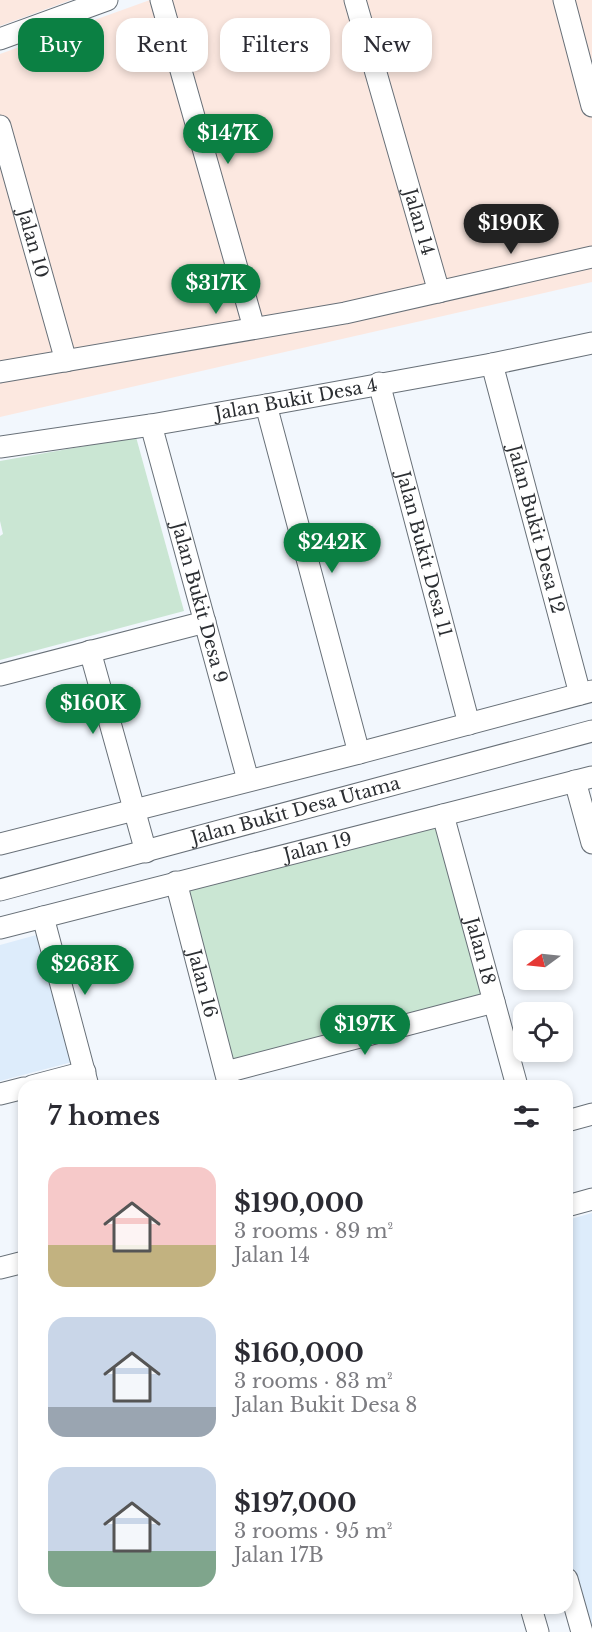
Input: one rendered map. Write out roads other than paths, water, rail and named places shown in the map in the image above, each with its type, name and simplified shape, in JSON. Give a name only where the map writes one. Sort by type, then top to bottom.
[{"type":"street","points":[[0,39],[107,0]]},
{"type":"street","points":[[161,0],[254,328]]},
{"type":"street","name":"Jalan 14","points":[[355,0],[439,292]]},
{"type":"street","points":[[564,0],[592,104]]},
{"type":"street","name":"Jalan 10","points":[[0,126],[66,361]]},
{"type":"street","points":[[0,372],[345,313],[592,257]]},
{"type":"street","name":"Jalan Bukit Desa 4","points":[[0,447],[267,405],[492,364],[592,343]]},
{"type":"street","name":"Jalan Bukit Desa 12","points":[[492,364],[586,693]]},
{"type":"street","name":"Jalan Bukit Desa 11","points":[[379,383],[470,724]]},
{"type":"street","points":[[267,405],[360,753]]},
{"type":"street","name":"Jalan Bukit Desa 9","points":[[151,424],[248,780]]},
{"type":"street","points":[[0,675],[205,622]]},
{"type":"street","points":[[90,651],[146,852]]},
{"type":"street","points":[[0,844],[586,693]]},
{"type":"street","name":"Jalan Bukit Desa Utama","points":[[0,890],[592,730]]},
{"type":"street","points":[[584,779],[592,843]]},
{"type":"street","name":"Jalan 19","points":[[0,928],[584,779]]},
{"type":"street","name":"Jalan 18","points":[[443,815],[514,1080]]},
{"type":"street","name":"Jalan 16","points":[[176,882],[227,1079]]},
{"type":"street","points":[[43,916],[87,1079]]},
{"type":"street","points":[[227,1079],[494,1002]]},
{"type":"street","points":[[0,1094],[18,1090]]},
{"type":"street","points":[[573,1119],[592,1114]]},
{"type":"street","points":[[573,1204],[592,1199]]},
{"type":"street","points":[[0,1268],[18,1264]]},
{"type":"street","points":[[573,1600],[582,1632]]},
{"type":"street","points":[[533,1614],[538,1632]]}]
